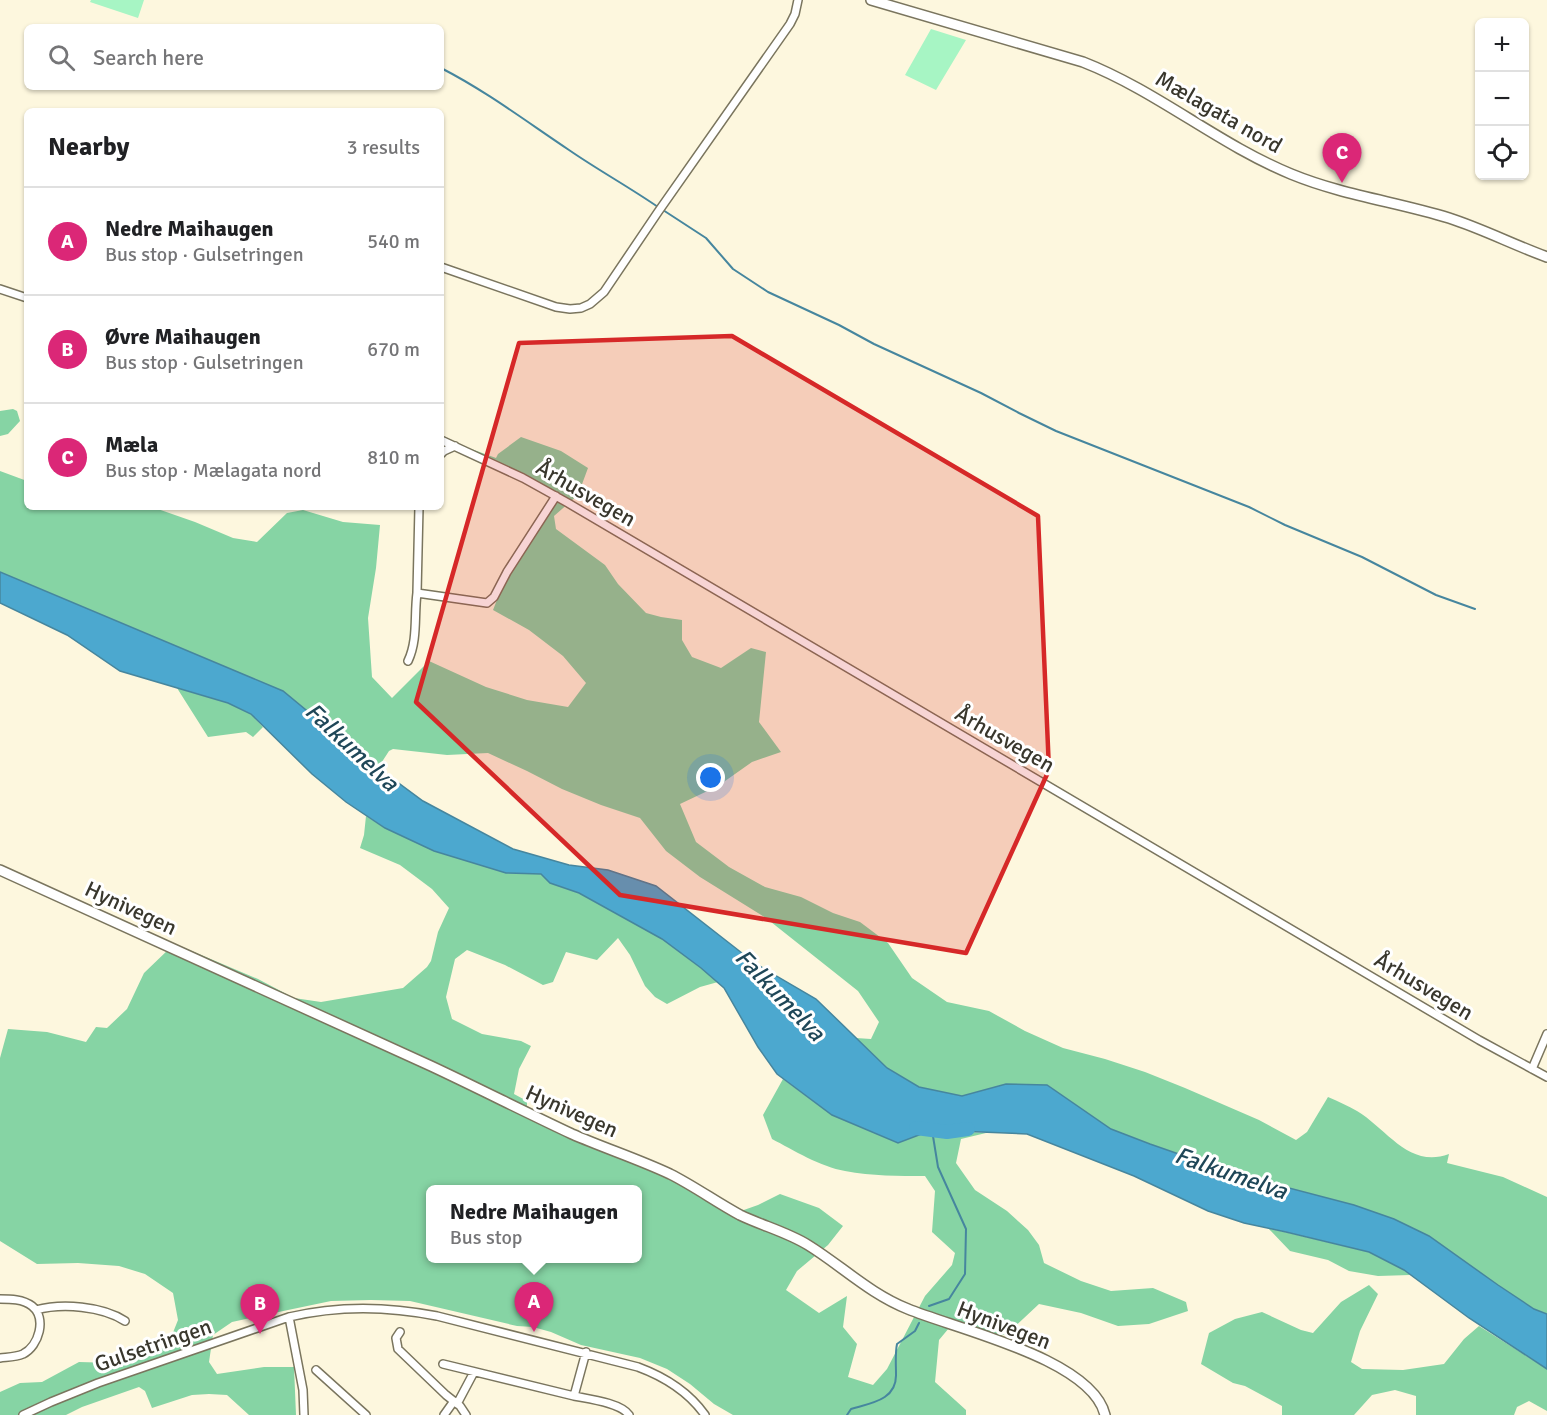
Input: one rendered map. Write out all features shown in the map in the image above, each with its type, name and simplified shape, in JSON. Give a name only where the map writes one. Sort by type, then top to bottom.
[{"type":"main road","name":"Mælagata nord","points":[[871,0],[1083,62],[1135,86],[1254,156],[1291,174],[1330,188],[1449,218],[1547,256]]},
{"type":"main road","name":"Hynivegen","points":[[0,870],[421,1062],[574,1135],[670,1174],[743,1216],[812,1247],[856,1280],[891,1302],[924,1316],[1036,1355],[1052,1363],[1096,1396],[1103,1406],[1105,1415]]},
{"type":"street","points":[[444,268],[556,307],[570,309],[590,304],[604,292],[790,24],[798,0]]},
{"type":"street","points":[[0,289],[24,297]]},
{"type":"street","name":"Århusvegen","points":[[444,441],[556,496],[1479,1040],[1547,1077]]},
{"type":"street","points":[[444,451],[455,446]]},
{"type":"street","points":[[417,593],[483,603],[490,602],[556,496]]},
{"type":"street","points":[[408,661],[414,641],[419,510]]},
{"type":"street","points":[[1532,1069],[1547,1034]]},
{"type":"street","points":[[0,1299],[26,1302],[36,1310],[39,1322],[39,1335],[32,1347],[20,1355],[0,1358]]},
{"type":"street","points":[[36,1310],[54,1306],[71,1307],[107,1312],[125,1321]]},
{"type":"street","name":"Gulsetringen","points":[[23,1415],[107,1380],[289,1317],[348,1308],[406,1310],[437,1316],[631,1364],[665,1379],[686,1394],[705,1415]]},
{"type":"street","points":[[289,1317],[301,1374],[304,1415]]},
{"type":"street","points":[[400,1332],[396,1338],[398,1349],[466,1415]]},
{"type":"street","points":[[574,1395],[586,1352]]},
{"type":"street","points":[[443,1364],[619,1407],[629,1415]]},
{"type":"street","points":[[316,1370],[366,1415]]},
{"type":"street","points":[[444,1415],[456,1403],[474,1372]]},
{"type":"highlighted area","points":[[732,336],[1038,516],[1049,770],[966,953],[620,895],[416,702],[519,343]]},
{"type":"green space","points":[[91,0],[144,0],[138,18],[90,2]]},
{"type":"green space","points":[[931,29],[966,40],[936,90],[905,75]]},
{"type":"green space","points":[[13,409],[17,411],[20,421],[8,434],[0,436],[0,411]]},
{"type":"green space","points":[[521,437],[561,451],[588,468],[578,495],[554,516],[556,529],[605,565],[618,584],[646,613],[682,620],[682,640],[692,657],[721,668],[751,648],[766,652],[759,722],[781,752],[752,762],[718,786],[680,804],[696,842],[729,867],[765,887],[801,897],[833,913],[860,922],[888,943],[912,978],[947,1002],[989,1011],[1063,1048],[1145,1072],[1259,1120],[1296,1140],[1307,1132],[1328,1097],[1357,1111],[1410,1152],[1435,1157],[1449,1154],[1447,1163],[1503,1177],[1547,1197],[1547,1314],[1534,1309],[1429,1236],[1354,1205],[1236,1174],[1111,1129],[1047,1085],[1006,1084],[962,1096],[919,1087],[887,1068],[856,1038],[871,1039],[879,1022],[858,991],[766,918],[700,877],[666,851],[640,818],[562,789],[488,753],[447,755],[393,749],[389,751],[378,768],[358,753],[0,572],[0,471],[24,480],[24,510],[161,510],[233,538],[257,542],[287,513],[303,510],[343,522],[380,525],[368,618],[372,677],[392,698],[429,661],[486,687],[527,700],[568,707],[586,683],[563,656],[529,630],[493,610],[506,577],[552,508],[552,495],[478,459],[444,439],[496,458]]},
{"type":"green space","points":[[177,688],[228,703],[251,714],[263,727],[253,737],[246,732],[208,737]]},
{"type":"green space","points":[[366,816],[385,828],[506,873],[541,874],[550,883],[579,893],[662,939],[718,982],[700,987],[667,1004],[655,997],[645,986],[630,955],[618,938],[597,960],[566,952],[553,982],[543,985],[505,965],[467,950],[455,959],[446,997],[452,1019],[482,1034],[521,1041],[531,1046],[519,1069],[514,1094],[527,1101],[527,1106],[563,1127],[599,1143],[624,1149],[706,1190],[741,1211],[780,1194],[819,1208],[843,1226],[828,1245],[797,1271],[786,1290],[819,1313],[847,1296],[843,1327],[857,1344],[848,1377],[873,1385],[887,1369],[925,1296],[952,1265],[955,1253],[932,1232],[935,1191],[925,1176],[875,1175],[836,1169],[807,1158],[772,1139],[763,1115],[783,1079],[832,1115],[898,1143],[932,1130],[986,1133],[961,1139],[956,1163],[975,1190],[1007,1211],[1028,1230],[1039,1245],[1044,1263],[1081,1281],[1111,1291],[1153,1288],[1186,1302],[1188,1311],[1149,1324],[1118,1326],[1081,1313],[1039,1304],[1008,1333],[989,1340],[949,1328],[939,1340],[935,1382],[966,1410],[966,1415],[733,1415],[714,1404],[667,1369],[640,1358],[581,1345],[551,1332],[410,1301],[331,1301],[232,1322],[213,1335],[209,1362],[217,1374],[264,1367],[294,1367],[296,1415],[249,1415],[227,1395],[209,1394],[192,1395],[152,1408],[145,1391],[139,1387],[66,1415],[0,1415],[0,1392],[20,1383],[42,1382],[79,1362],[135,1361],[168,1345],[178,1320],[173,1293],[145,1274],[119,1266],[78,1263],[37,1264],[0,1241],[0,1058],[8,1029],[47,1032],[86,1042],[96,1027],[107,1028],[127,1009],[144,973],[170,948],[180,946],[258,979],[294,998],[321,1002],[403,988],[431,961],[438,932],[449,908],[432,889],[400,865],[360,848]]},
{"type":"green space","points":[[1268,1228],[1369,1252],[1410,1275],[1378,1276],[1349,1271],[1328,1260],[1290,1251]]},
{"type":"green space","points":[[1369,1285],[1378,1294],[1360,1331],[1351,1362],[1362,1369],[1403,1370],[1444,1364],[1464,1339],[1479,1326],[1547,1369],[1547,1411],[1529,1401],[1517,1407],[1514,1415],[1416,1415],[1416,1396],[1395,1390],[1372,1395],[1354,1415],[1282,1415],[1282,1406],[1245,1386],[1233,1383],[1201,1364],[1209,1333],[1235,1319],[1262,1312],[1313,1333],[1341,1302]]},
{"type":"water","points":[[0,572],[283,691],[358,753],[423,801],[513,849],[569,865],[608,870],[656,886],[756,964],[816,999],[887,1068],[919,1087],[962,1096],[1006,1084],[1047,1085],[1111,1129],[1236,1174],[1354,1205],[1394,1219],[1429,1236],[1534,1309],[1547,1314],[1547,1369],[1469,1318],[1404,1270],[1369,1252],[1244,1223],[1208,1211],[1134,1176],[1027,1134],[932,1130],[898,1143],[832,1115],[777,1074],[758,1047],[724,988],[662,939],[579,893],[550,883],[541,874],[506,873],[434,851],[385,828],[346,802],[312,774],[251,714],[228,703],[120,671],[67,635],[0,603]]},
{"type":"waterway","points":[[444,70],[658,207]]},
{"type":"waterway","points":[[663,210],[706,238],[733,269],[768,292],[1056,431],[1249,507],[1285,525],[1362,557],[1436,595],[1475,609]]},
{"type":"waterway","name":"Falkumelva","points":[[916,1128],[947,1132],[968,1129]]},
{"type":"waterway","points":[[929,1306],[949,1299],[965,1274],[966,1229],[938,1167],[932,1130]]},
{"type":"waterway","points":[[847,1415],[851,1409],[881,1399],[892,1390],[896,1374],[897,1344],[915,1331],[919,1323]]},
{"type":"place","name":"Mæla","points":[[1342,183]]},
{"type":"place","name":"Nedre Maihaugen","points":[[534,1332]]},
{"type":"place","name":"Øvre Maihaugen","points":[[260,1334]]}]
